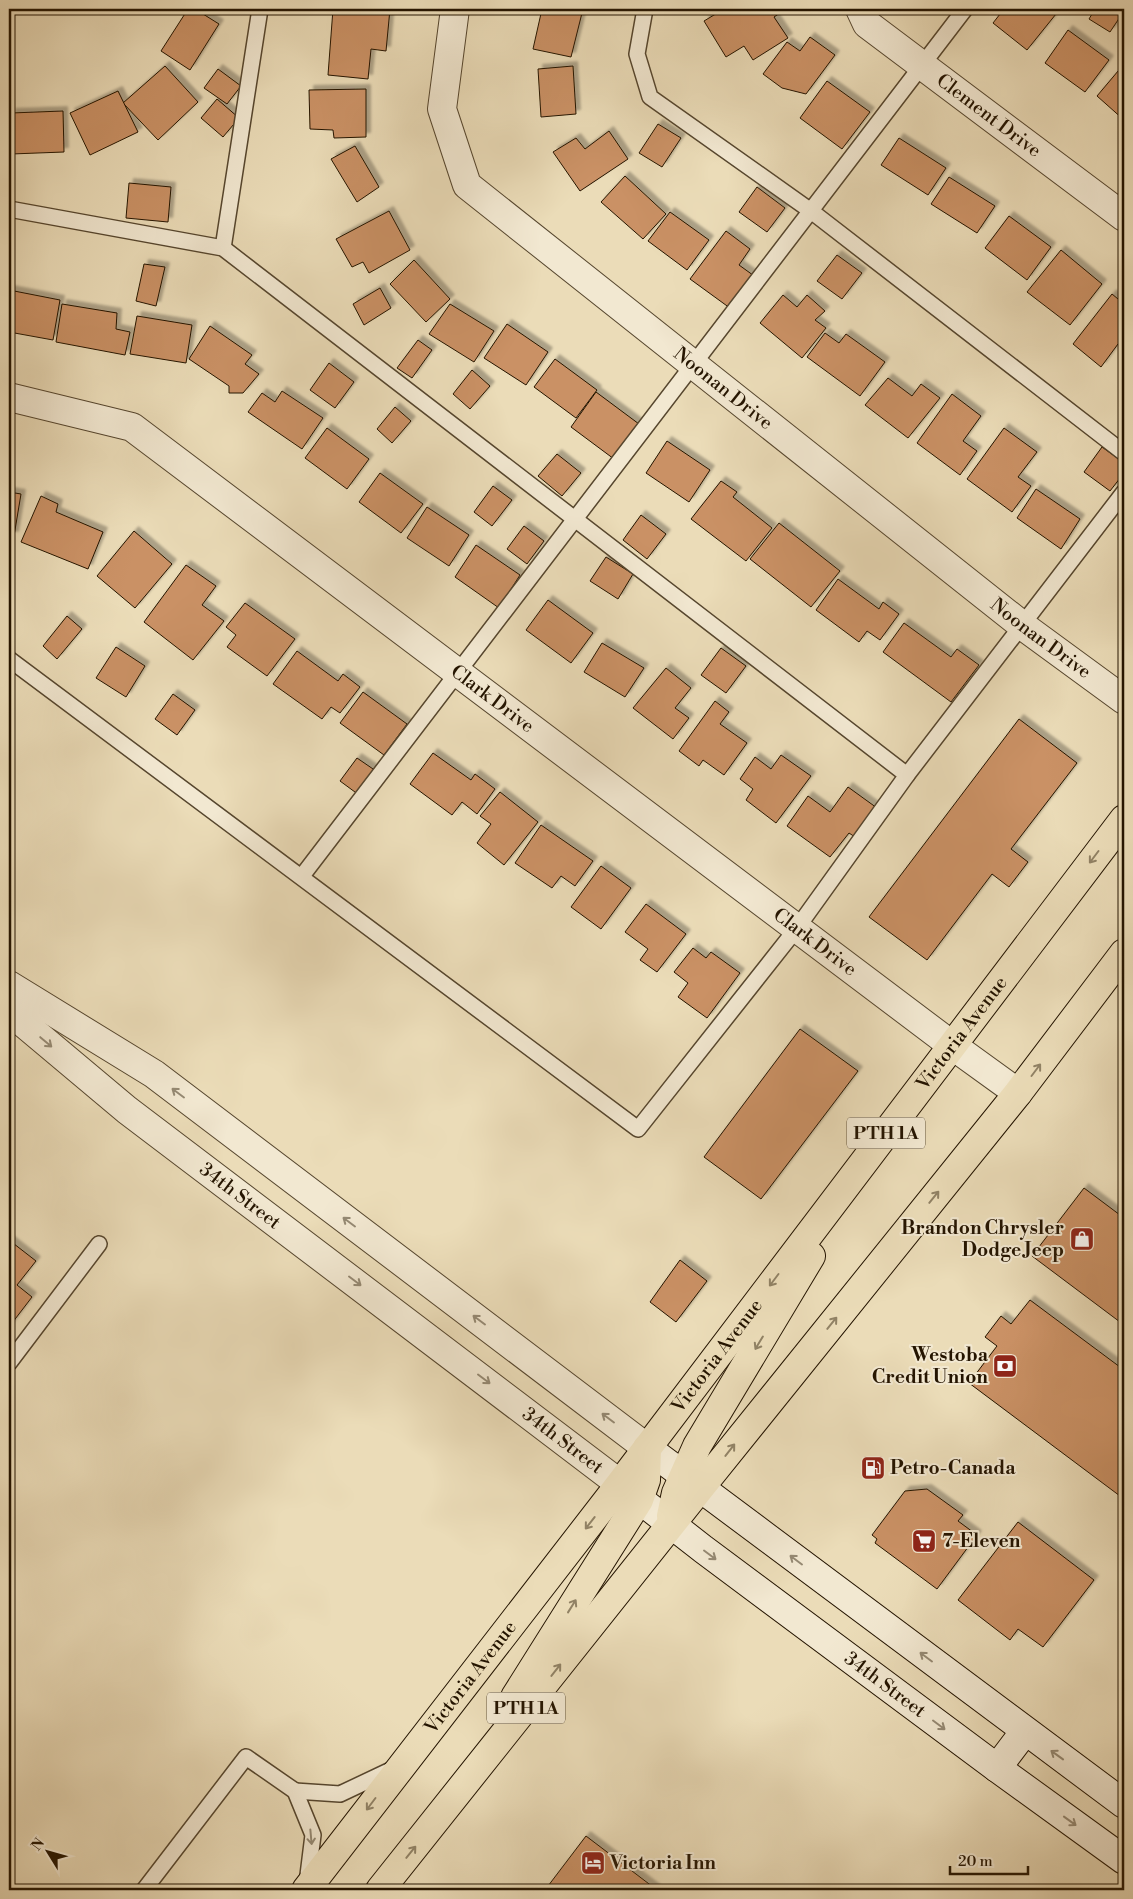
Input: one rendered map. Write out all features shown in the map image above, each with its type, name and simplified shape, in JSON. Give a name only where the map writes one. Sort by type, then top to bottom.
[{"type":"main road","name":"Victoria Avenue","points":[[306,1890],[401,1765],[630,1492],[647,1448],[1124,819]]},
{"type":"main road","name":"PTH 1A","points":[[380,1890],[671,1526],[691,1481],[1018,1093],[1124,953]]},
{"type":"main road","points":[[691,1481],[697,1446],[884,1137]]},
{"type":"main road","points":[[444,1811],[630,1492]]},
{"type":"street","name":"Noonan Drive","points":[[455,9],[442,109],[467,185],[1023,626],[1124,700]]},
{"type":"street","name":"Clement Drive","points":[[860,9],[867,24],[1124,217]]},
{"type":"street","name":"Clark Drive","points":[[9,397],[132,427],[1018,1093]]},
{"type":"street","points":[[9,985],[154,1074],[647,1448],[1124,1804]]},
{"type":"street","name":"34th Street","points":[[9,1011],[126,1110],[630,1492],[671,1526],[1124,1860]]},
{"type":"street","points":[[173,1144],[199,1109]]},
{"type":"street","points":[[997,1768],[1024,1731]]},
{"type":"lane","points":[[223,248],[260,9]]},
{"type":"lane","points":[[645,9],[637,54],[650,97],[811,211],[1124,453]]},
{"type":"lane","points":[[302,876],[966,9]]},
{"type":"lane","points":[[9,209],[223,248],[907,775]]},
{"type":"lane","points":[[9,659],[638,1128],[797,928],[907,775],[1124,492]]},
{"type":"lane","points":[[9,1363],[99,1244]]},
{"type":"lane","points":[[144,1890],[246,1757],[295,1791],[340,1794],[401,1765]]},
{"type":"lane","points":[[295,1791],[313,1835],[306,1890]]},
{"type":"building","points":[[188,9],[195,9],[219,24],[190,70],[161,51]]},
{"type":"building","points":[[333,9],[390,9],[386,51],[371,49],[368,79],[328,75]]},
{"type":"building","points":[[542,9],[583,9],[571,57],[533,49]]},
{"type":"building","points":[[724,9],[786,9],[774,17],[788,38],[753,60],[744,46],[726,57],[704,21]]},
{"type":"building","points":[[1004,9],[1050,9],[1056,14],[1027,50],[993,23]]},
{"type":"building","points":[[1095,9],[1124,9],[1124,11],[1110,32],[1089,19]]},
{"type":"building","points":[[1068,30],[1109,60],[1085,92],[1045,63]]},
{"type":"building","points":[[810,37],[835,55],[806,94],[782,88],[763,74],[787,42],[800,51]]},
{"type":"building","points":[[1124,64],[1124,120],[1097,96]]},
{"type":"building","points":[[165,66],[198,102],[158,140],[123,103]]},
{"type":"building","points":[[573,66],[576,114],[541,117],[538,69]]},
{"type":"building","points":[[218,69],[241,86],[227,104],[204,88]]},
{"type":"building","points":[[827,81],[870,112],[842,149],[800,118]]},
{"type":"building","points":[[366,89],[366,137],[334,138],[333,130],[310,129],[309,90]]},
{"type":"building","points":[[118,91],[138,132],[90,155],[70,113]]},
{"type":"building","points":[[217,99],[239,118],[223,137],[201,118]]},
{"type":"building","points":[[63,111],[64,152],[11,154],[11,113]]},
{"type":"building","points":[[658,124],[681,138],[662,167],[639,153]]},
{"type":"building","points":[[609,131],[628,159],[580,191],[553,152],[576,138],[585,149]]},
{"type":"building","points":[[899,138],[946,168],[928,195],[881,165]]},
{"type":"building","points":[[355,146],[379,187],[357,202],[331,159]]},
{"type":"building","points":[[625,176],[666,214],[643,239],[601,202]]},
{"type":"building","points":[[949,177],[995,206],[977,233],[931,204]]},
{"type":"building","points":[[129,183],[171,187],[168,222],[126,218]]},
{"type":"building","points":[[757,187],[785,208],[767,232],[739,212]]},
{"type":"building","points":[[389,211],[410,250],[369,273],[363,262],[352,267],[336,239]]},
{"type":"building","points":[[670,212],[709,240],[687,270],[648,241]]},
{"type":"building","points":[[1009,216],[1051,247],[1027,280],[985,248]]},
{"type":"building","points":[[726,231],[750,249],[739,265],[757,278],[734,311],[690,279]]},
{"type":"building","points":[[1061,250],[1102,284],[1070,325],[1027,292]]},
{"type":"building","points":[[837,255],[862,273],[842,299],[817,281]]},
{"type":"building","points":[[414,260],[450,299],[426,322],[390,284]]},
{"type":"building","points":[[144,264],[165,267],[156,306],[136,301]]},
{"type":"building","points":[[380,288],[391,308],[364,325],[353,304]]},
{"type":"building","points":[[9,290],[60,300],[53,340],[9,332]]},
{"type":"building","points":[[1112,294],[1124,304],[1124,349],[1118,344],[1101,367],[1073,344]]},
{"type":"building","points":[[783,295],[797,307],[807,295],[825,311],[815,320],[826,328],[802,358],[760,323]]},
{"type":"building","points":[[62,304],[117,313],[116,329],[130,332],[125,355],[56,342]]},
{"type":"building","points":[[450,304],[494,331],[474,362],[429,334]]},
{"type":"building","points":[[137,316],[192,325],[186,363],[130,354]]},
{"type":"building","points":[[507,324],[548,352],[526,385],[484,358]]},
{"type":"building","points":[[210,326],[252,355],[245,364],[259,374],[243,393],[229,393],[229,386],[189,359]]},
{"type":"building","points":[[825,333],[839,343],[846,334],[885,362],[860,396],[807,357]]},
{"type":"building","points":[[418,340],[432,350],[412,378],[397,368]]},
{"type":"building","points":[[555,359],[597,390],[576,418],[534,387]]},
{"type":"building","points":[[329,363],[354,382],[335,408],[310,390]]},
{"type":"building","points":[[472,370],[490,386],[470,409],[453,394]]},
{"type":"building","points":[[888,378],[912,396],[921,384],[940,398],[908,438],[865,405]]},
{"type":"building","points":[[282,391],[323,418],[302,449],[248,412],[262,393],[275,402]]},
{"type":"building","points":[[596,392],[639,424],[614,459],[571,427]]},
{"type":"building","points":[[952,394],[981,416],[963,441],[977,451],[960,475],[917,443]]},
{"type":"building","points":[[395,407],[411,421],[392,443],[377,429]]},
{"type":"building","points":[[327,428],[369,459],[347,489],[305,458]]},
{"type":"building","points":[[1004,428],[1037,452],[1018,477],[1031,486],[1012,512],[967,479]]},
{"type":"building","points":[[667,441],[710,470],[689,502],[646,473]]},
{"type":"building","points":[[1102,447],[1124,463],[1124,473],[1110,491],[1084,472]]},
{"type":"building","points":[[557,454],[581,473],[562,496],[538,476]]},
{"type":"building","points":[[380,473],[423,504],[401,533],[359,502]]},
{"type":"building","points":[[721,481],[737,492],[733,497],[772,528],[746,561],[691,519]]},
{"type":"building","points":[[493,486],[512,500],[492,526],[474,512]]},
{"type":"building","points":[[1036,489],[1080,519],[1061,549],[1017,518]]},
{"type":"building","points":[[9,492],[21,494],[14,536],[9,535]]},
{"type":"building","points":[[41,496],[58,504],[56,512],[103,532],[88,569],[21,542]]},
{"type":"building","points":[[427,507],[469,535],[449,566],[407,538]]},
{"type":"building","points":[[641,515],[666,534],[647,559],[623,540]]},
{"type":"building","points":[[779,523],[840,571],[811,607],[750,559]]},
{"type":"building","points":[[524,526],[544,541],[527,564],[507,549]]},
{"type":"building","points":[[134,531],[172,564],[135,608],[97,576]]},
{"type":"building","points":[[476,545],[520,575],[499,608],[455,577]]},
{"type":"building","points":[[606,557],[633,574],[618,599],[590,581]]},
{"type":"building","points":[[186,565],[216,586],[202,605],[224,621],[193,660],[144,622]]},
{"type":"building","points":[[838,579],[879,609],[883,602],[899,614],[880,640],[867,631],[859,642],[816,610]]},
{"type":"building","points":[[548,600],[593,633],[571,663],[526,630]]},
{"type":"building","points":[[245,603],[295,639],[267,676],[227,647],[236,635],[226,627]]},
{"type":"building","points":[[67,616],[82,629],[57,659],[43,646]]},
{"type":"building","points":[[904,623],[951,657],[957,649],[979,665],[951,702],[883,652]]},
{"type":"building","points":[[602,643],[644,668],[625,697],[584,672]]},
{"type":"building","points":[[116,647],[145,666],[126,697],[96,678]]},
{"type":"building","points":[[721,648],[746,666],[726,693],[701,675]]},
{"type":"building","points":[[297,651],[338,681],[343,674],[360,687],[340,713],[331,707],[322,719],[273,684]]},
{"type":"building","points":[[666,668],[691,688],[675,708],[689,718],[673,739],[633,708]]},
{"type":"building","points":[[363,692],[407,724],[384,755],[340,723]]},
{"type":"building","points":[[173,694],[195,710],[177,735],[155,719]]},
{"type":"building","points":[[715,701],[729,712],[720,724],[747,743],[724,775],[703,760],[699,766],[679,751]]},
{"type":"building","points":[[1019,719],[1077,763],[1011,849],[1028,862],[1009,887],[992,874],[927,960],[869,917]]},
{"type":"building","points":[[433,753],[471,780],[475,774],[495,789],[477,814],[462,802],[452,815],[410,784]]},
{"type":"building","points":[[781,755],[811,776],[776,823],[746,800],[753,789],[740,779],[755,757],[771,769]]},
{"type":"building","points":[[357,758],[376,771],[359,795],[340,781]]},
{"type":"building","points":[[848,787],[877,808],[855,837],[849,833],[830,857],[787,826],[808,796],[830,812]]},
{"type":"building","points":[[500,792],[538,822],[504,865],[477,843],[491,824],[480,816]]},
{"type":"building","points":[[541,825],[593,861],[575,886],[561,876],[552,888],[515,863]]},
{"type":"building","points":[[601,866],[631,888],[601,929],[571,907]]},
{"type":"building","points":[[646,904],[686,934],[657,972],[640,960],[648,949],[625,932]]},
{"type":"building","points":[[693,948],[706,958],[711,952],[740,973],[707,1018],[678,997],[688,983],[674,972]]},
{"type":"building","points":[[800,1029],[858,1071],[761,1199],[704,1157]]},
{"type":"building","points":[[1084,1188],[1124,1218],[1124,1325],[1032,1256]]},
{"type":"building","points":[[9,1240],[36,1261],[17,1285],[32,1297],[9,1327]]},
{"type":"building","points":[[680,1260],[707,1281],[676,1322],[650,1302]]},
{"type":"building","points":[[1030,1300],[1124,1370],[1124,1499],[969,1383],[997,1346],[985,1337],[1001,1316],[1011,1324]]},
{"type":"building","name":"7-Eleven","points":[[927,1489],[963,1515],[958,1521],[977,1535],[937,1589],[875,1543],[877,1539],[872,1535],[905,1491]]},
{"type":"building","points":[[1018,1522],[1094,1580],[1043,1647],[1018,1629],[1010,1640],[958,1600]]},
{"type":"building","name":"Victoria Inn","points":[[586,1836],[657,1890],[545,1890]]},
{"type":"place","name":"Brandon Chrysler Dodge Jeep","points":[[1082,1239]]},
{"type":"place","name":"Westoba Credit Union","points":[[1005,1366]]},
{"type":"place","name":"Petro-Canada","points":[[873,1468]]},
{"type":"place","name":"7-Eleven","points":[[924,1541]]},
{"type":"place","name":"Victoria Inn","points":[[593,1863]]}]
